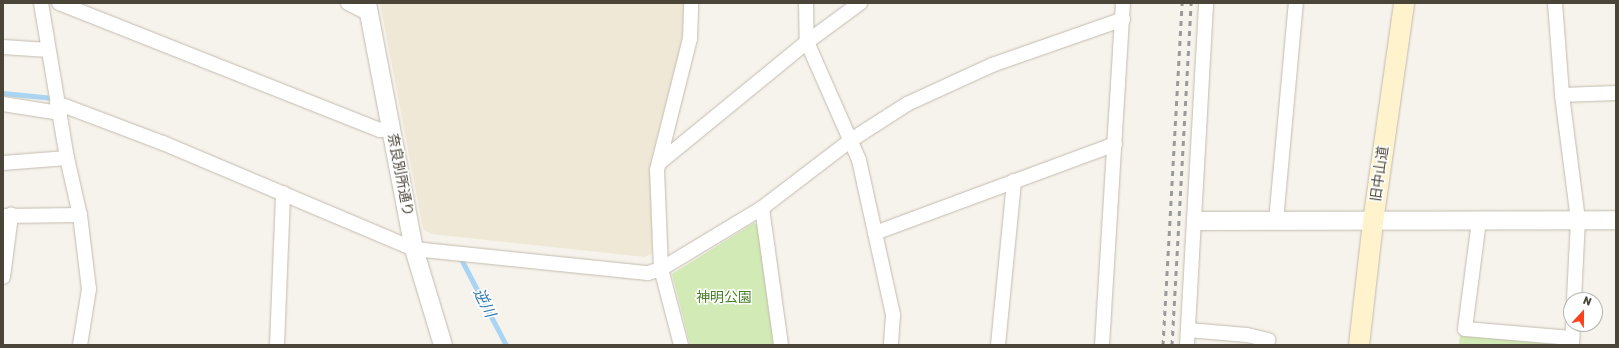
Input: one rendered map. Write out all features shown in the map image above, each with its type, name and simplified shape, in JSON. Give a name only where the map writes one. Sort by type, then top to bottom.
[{"type":"main road","name":"旧中山道","points":[[1360,345],[1373,222],[1404,3]]},
{"type":"street","points":[[41,3],[67,158],[80,216],[89,289],[80,345]]},
{"type":"street","points":[[59,3],[380,130],[392,129]]},
{"type":"street","points":[[348,3],[368,8]]},
{"type":"street","points":[[681,345],[661,269],[659,164],[690,39],[691,3]]},
{"type":"street","points":[[806,3],[807,42],[859,160],[893,314],[891,345]]},
{"type":"street","points":[[659,164],[807,42],[860,3]]},
{"type":"street","points":[[1102,345],[1124,3]]},
{"type":"street","points":[[1187,345],[1196,221],[1206,3]]},
{"type":"street","points":[[1276,221],[1296,3]]},
{"type":"street","points":[[1555,3],[1562,95],[1578,220],[1574,292]]},
{"type":"street","name":"奈良別所通り","points":[[368,8],[414,249],[443,345]]},
{"type":"street","points":[[3,104],[59,108],[283,193],[414,249],[648,273],[661,269],[762,208],[851,140],[907,104],[992,64],[1122,18]]},
{"type":"street","points":[[3,48],[48,50]]},
{"type":"street","points":[[1562,95],[1616,92]]},
{"type":"street","points":[[875,233],[1115,144]]},
{"type":"street","points":[[3,163],[67,158]]},
{"type":"street","points":[[998,345],[1014,181]]},
{"type":"street","points":[[277,345],[283,193]]},
{"type":"street","points":[[762,208],[780,345]]},
{"type":"street","points":[[3,277],[7,216],[80,216]]},
{"type":"street","points":[[1196,221],[1373,222],[1616,220]]},
{"type":"street","points":[[1479,221],[1465,329],[1572,342],[1573,332]]},
{"type":"street","points":[[1188,330],[1247,335],[1268,340]]},
{"type":"shaded area","points":[[380,3],[684,3],[682,40],[651,161],[652,253],[645,257],[431,234],[423,229]]},
{"type":"green space","name":"神明公園","points":[[754,223],[759,226],[776,345],[690,345],[672,274]]},
{"type":"green space","points":[[1460,334],[1560,345],[1459,345]]},
{"type":"waterway","name":"逆川","points":[[3,93],[53,98]]},
{"type":"waterway","name":"逆川","points":[[462,261],[506,345]]},
{"type":"railway","points":[[1163,345],[1182,3]]},
{"type":"railway","points":[[1172,345],[1191,3]]}]
